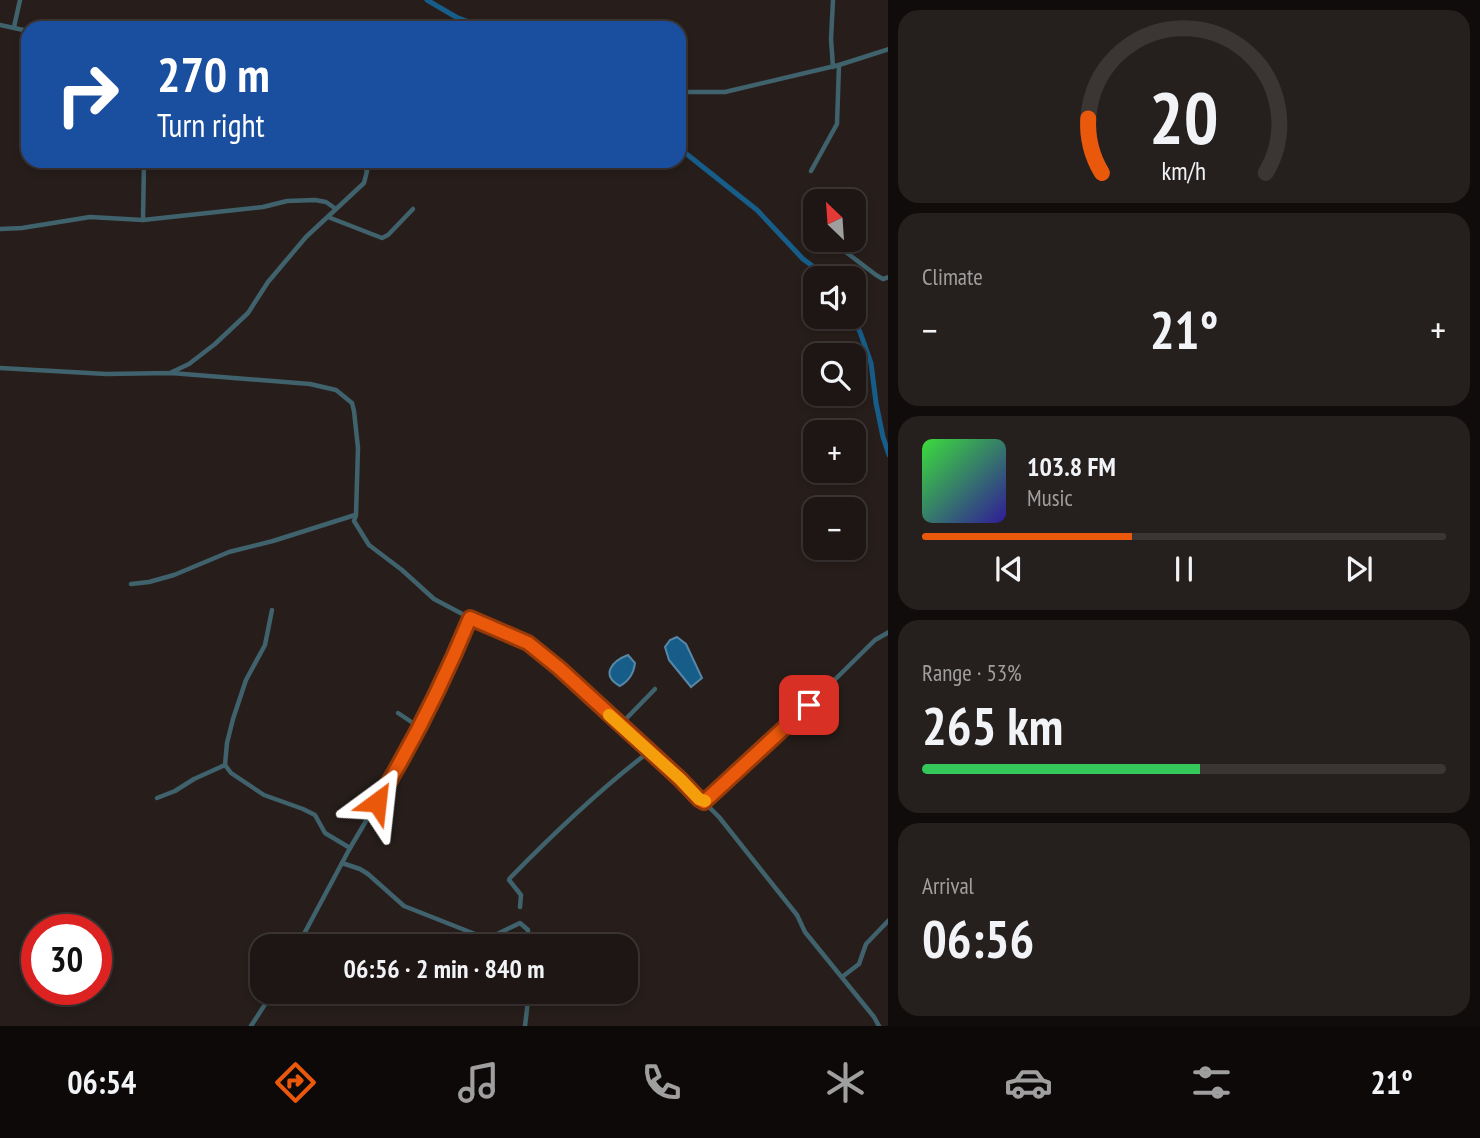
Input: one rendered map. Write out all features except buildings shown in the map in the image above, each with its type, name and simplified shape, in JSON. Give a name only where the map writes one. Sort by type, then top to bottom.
[{"type":"street","points":[[14,27],[20,0]]},
{"type":"street","points":[[833,0],[833,67]]},
{"type":"street","points":[[0,25],[21,30]]},
{"type":"street","points":[[686,92],[725,92],[833,67],[888,49]]},
{"type":"street","points":[[811,171],[836,124],[839,65]]},
{"type":"street","points":[[143,220],[144,168]]},
{"type":"street","points":[[171,373],[189,364],[215,344],[248,313],[268,282],[306,237],[364,183],[365,168]]},
{"type":"street","points":[[0,229],[90,217],[143,220],[263,207],[287,201],[315,200],[326,202],[336,209]]},
{"type":"street","points":[[328,217],[382,238],[413,209]]},
{"type":"street","points":[[846,252],[876,275],[883,279],[888,277]]},
{"type":"street","points":[[0,368],[106,374],[171,373],[310,384],[336,390],[347,398],[354,411],[358,449],[354,521],[369,545],[434,599],[528,643],[680,779],[719,817],[797,915],[806,932],[879,1026]]},
{"type":"street","points":[[131,584],[174,575],[229,552],[356,515]]},
{"type":"street","points":[[272,610],[265,645],[246,680],[233,719],[225,765],[231,773],[264,795],[303,808],[315,815],[325,833],[350,848]]},
{"type":"street","points":[[304,934],[440,687],[470,618]]},
{"type":"street","points":[[704,802],[788,726],[874,640],[888,632]]},
{"type":"street","points":[[620,725],[655,689]]},
{"type":"street","points":[[398,713],[419,726]]},
{"type":"street","points":[[520,907],[521,895],[510,878],[560,827],[650,751]]},
{"type":"street","points":[[156,798],[225,765]]},
{"type":"street","points":[[342,863],[368,874],[404,906],[475,934]]},
{"type":"street","points":[[842,977],[859,964],[866,944],[888,920]]},
{"type":"street","points":[[499,934],[520,923],[528,930],[528,934]]},
{"type":"street","points":[[251,1026],[265,1004]]},
{"type":"street","points":[[525,1026],[528,1004]]},
{"type":"water","points":[[677,637],[686,644],[702,678],[691,687],[669,660],[665,647],[670,640]]},
{"type":"water","points":[[628,655],[635,663],[632,673],[620,686],[611,677],[610,669]]},
{"type":"waterway","points":[[427,0],[467,21]]},
{"type":"waterway","points":[[686,154],[757,210],[813,266]]},
{"type":"waterway","points":[[858,329],[871,363],[876,403],[888,452]]},
{"type":"slow traffic","points":[[609,715],[699,799],[705,801]]},
{"type":"route","points":[[377,802],[440,687],[470,618],[528,643],[559,668],[704,802],[809,705]]}]
